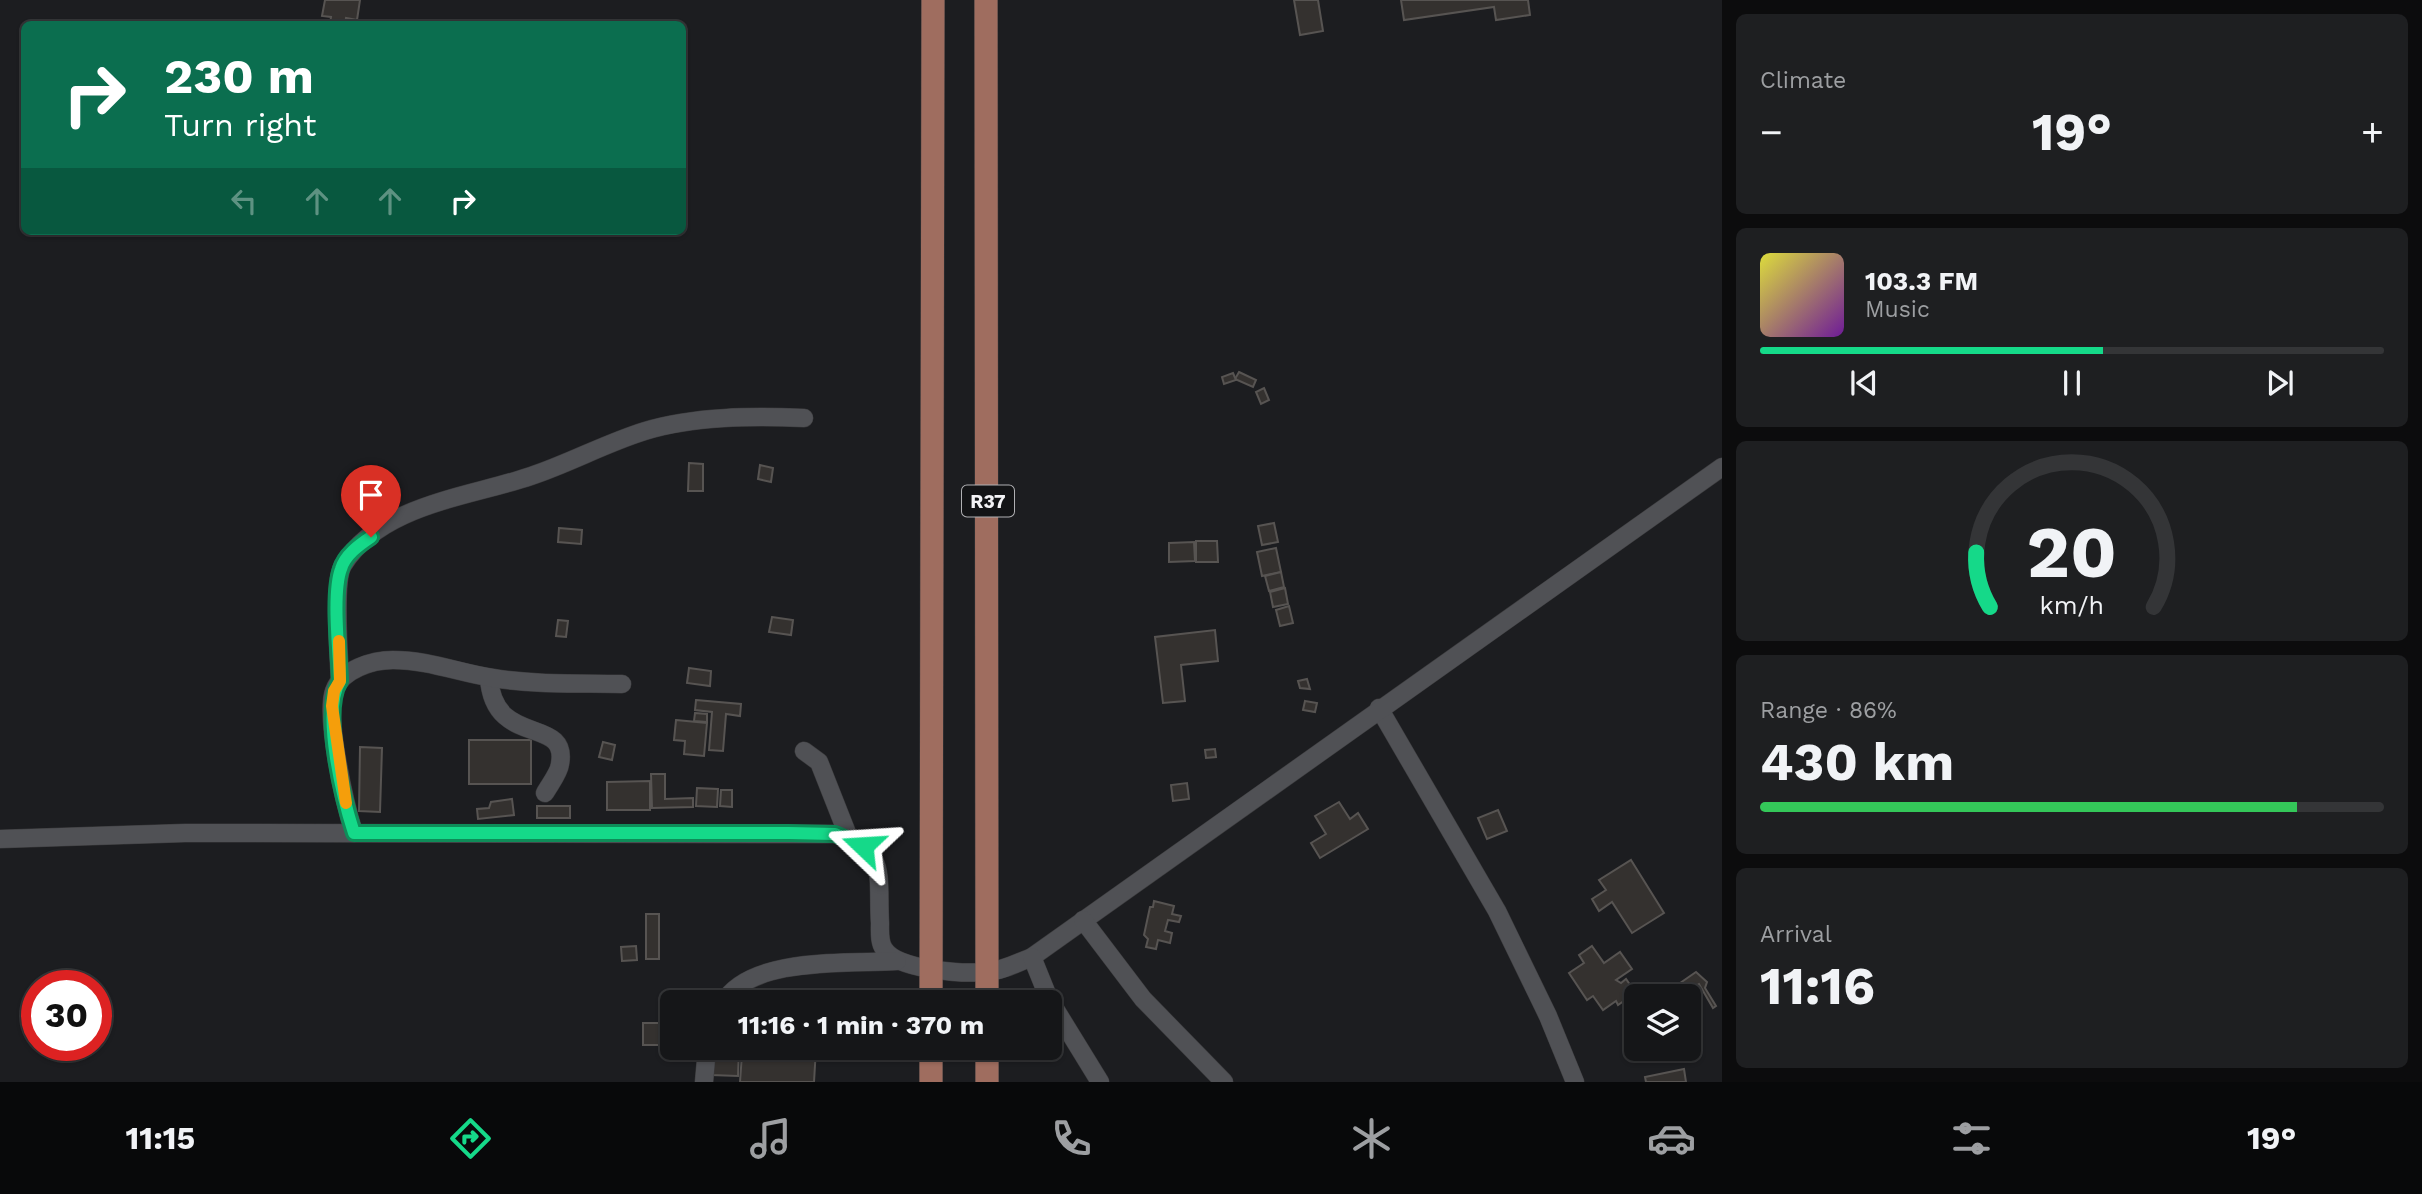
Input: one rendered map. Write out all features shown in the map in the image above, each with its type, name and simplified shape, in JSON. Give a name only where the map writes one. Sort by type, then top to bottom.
[{"type":"main road","name":"R37","points":[[931,990],[933,0]]},
{"type":"main road","name":"R37","points":[[986,0],[987,990]]},
{"type":"main road","points":[[931,1060],[931,1082]]},
{"type":"main road","points":[[987,1060],[987,1082]]},
{"type":"street","points":[[340,681],[341,568],[355,548],[388,526],[436,501],[527,478],[646,431],[702,421],[762,416],[804,418]]},
{"type":"street","points":[[737,990],[746,981],[770,969],[897,961],[931,969],[987,972],[1032,957],[1379,708],[1722,467]]},
{"type":"street","points":[[354,833],[347,811],[334,732],[334,691],[340,681],[371,663],[393,660],[427,663],[489,678],[526,683],[622,684]]},
{"type":"street","points":[[489,678],[493,702],[510,723],[552,737],[560,748],[561,765],[545,793]]},
{"type":"street","points":[[1379,708],[1497,911],[1548,1016],[1575,1082]]},
{"type":"street","points":[[804,751],[819,762],[849,838]]},
{"type":"street","points":[[0,839],[185,833],[835,834],[863,846],[878,863],[881,941],[884,949],[897,961]]},
{"type":"street","points":[[1083,920],[1143,999],[1224,1082]]},
{"type":"street","points":[[1032,957],[1049,999],[1100,1082]]},
{"type":"street","points":[[704,1082],[706,1060]]},
{"type":"building","points":[[325,0],[360,0],[357,20],[346,18],[346,21],[330,21],[331,17],[322,16]]},
{"type":"building","points":[[1294,0],[1318,0],[1323,31],[1300,35]]},
{"type":"building","points":[[1401,0],[1528,0],[1530,15],[1496,20],[1494,7],[1404,20]]},
{"type":"building","points":[[1239,372],[1256,380],[1253,387],[1235,379]]},
{"type":"building","points":[[1233,373],[1236,380],[1224,384],[1222,377]]},
{"type":"building","points":[[1264,388],[1269,400],[1261,404],[1256,392]]},
{"type":"building","points":[[689,463],[703,464],[703,491],[688,491]]},
{"type":"building","points":[[760,465],[773,468],[771,482],[758,479]]},
{"type":"building","points":[[1274,523],[1278,542],[1262,545],[1258,526]]},
{"type":"building","points":[[559,528],[582,530],[581,544],[558,542]]},
{"type":"building","points":[[1196,541],[1217,541],[1218,562],[1196,562]]},
{"type":"building","points":[[1194,542],[1195,561],[1169,562],[1169,543]]},
{"type":"building","points":[[1276,548],[1281,572],[1262,576],[1257,552]]},
{"type":"building","points":[[1281,572],[1284,587],[1269,591],[1265,576]]},
{"type":"building","points":[[1285,588],[1288,604],[1273,607],[1270,592]]},
{"type":"building","points":[[1289,606],[1293,623],[1280,626],[1276,610]]},
{"type":"building","points":[[772,617],[793,620],[791,635],[769,632]]},
{"type":"building","points":[[558,620],[568,621],[566,637],[556,636]]},
{"type":"building","points":[[1215,630],[1218,661],[1181,665],[1185,701],[1163,703],[1155,637]]},
{"type":"building","points":[[689,668],[711,671],[710,686],[687,683]]},
{"type":"building","points":[[1307,679],[1310,689],[1300,688],[1298,681]]},
{"type":"building","points":[[696,700],[741,704],[740,716],[726,714],[723,751],[709,750],[712,712],[695,710]]},
{"type":"building","points":[[1305,701],[1317,703],[1315,712],[1303,710]]},
{"type":"building","points":[[695,713],[707,714],[707,722],[694,721]]},
{"type":"building","points":[[676,720],[707,723],[704,756],[684,754],[685,741],[674,740]]},
{"type":"building","points":[[469,740],[531,740],[531,784],[469,784]]},
{"type":"building","points":[[603,742],[615,745],[612,760],[599,757]]},
{"type":"building","points":[[360,747],[382,748],[380,812],[359,811]]},
{"type":"building","points":[[1215,749],[1216,757],[1206,758],[1205,750]]},
{"type":"building","points":[[651,774],[665,774],[665,799],[693,798],[693,807],[652,808]]},
{"type":"building","points":[[650,781],[650,810],[607,810],[607,782]]},
{"type":"building","points":[[1187,783],[1189,799],[1173,801],[1171,785]]},
{"type":"building","points":[[697,788],[718,789],[717,807],[696,806]]},
{"type":"building","points":[[721,790],[732,790],[732,807],[720,806]]},
{"type":"building","points":[[512,799],[514,815],[478,819],[477,809],[489,808],[491,802]]},
{"type":"building","points":[[1339,802],[1350,819],[1358,813],[1368,829],[1320,858],[1311,843],[1326,834],[1315,816]]},
{"type":"building","points":[[537,806],[570,806],[570,818],[537,818]]},
{"type":"building","points":[[1498,810],[1507,831],[1487,839],[1478,818]]},
{"type":"building","points":[[1631,860],[1664,913],[1632,933],[1612,902],[1599,911],[1592,899],[1606,890],[1599,880]]},
{"type":"building","points":[[1154,901],[1174,906],[1172,914],[1181,916],[1179,922],[1168,920],[1165,931],[1172,933],[1170,943],[1158,940],[1156,949],[1146,947],[1148,939],[1144,935],[1150,907],[1153,907]]},
{"type":"building","points":[[646,914],[659,914],[659,959],[646,959]]},
{"type":"building","points":[[636,946],[637,960],[622,961],[621,947]]},
{"type":"building","points":[[1592,946],[1604,963],[1620,952],[1632,969],[1616,980],[1621,983],[1626,979],[1630,984],[1624,984],[1624,1001],[1618,1005],[1616,1001],[1603,1010],[1593,996],[1587,1000],[1569,973],[1584,963],[1579,955]]},
{"type":"building","points":[[1696,972],[1707,982],[1705,988],[1716,1006],[1713,1008],[1701,984],[1679,984]]},
{"type":"building","points":[[643,1023],[660,1023],[660,1045],[643,1045]]},
{"type":"building","points":[[739,1060],[738,1076],[711,1075],[711,1061]]},
{"type":"building","points":[[742,1060],[815,1060],[814,1082],[740,1082]]},
{"type":"building","points":[[1684,1069],[1686,1082],[1646,1082],[1645,1077]]},
{"type":"slow traffic","points":[[339,641],[340,681],[334,691],[332,706],[346,803]]},
{"type":"route","points":[[371,537],[355,548],[341,568],[338,596],[340,681],[334,691],[332,706],[347,811],[354,833],[835,834],[863,846]]}]
